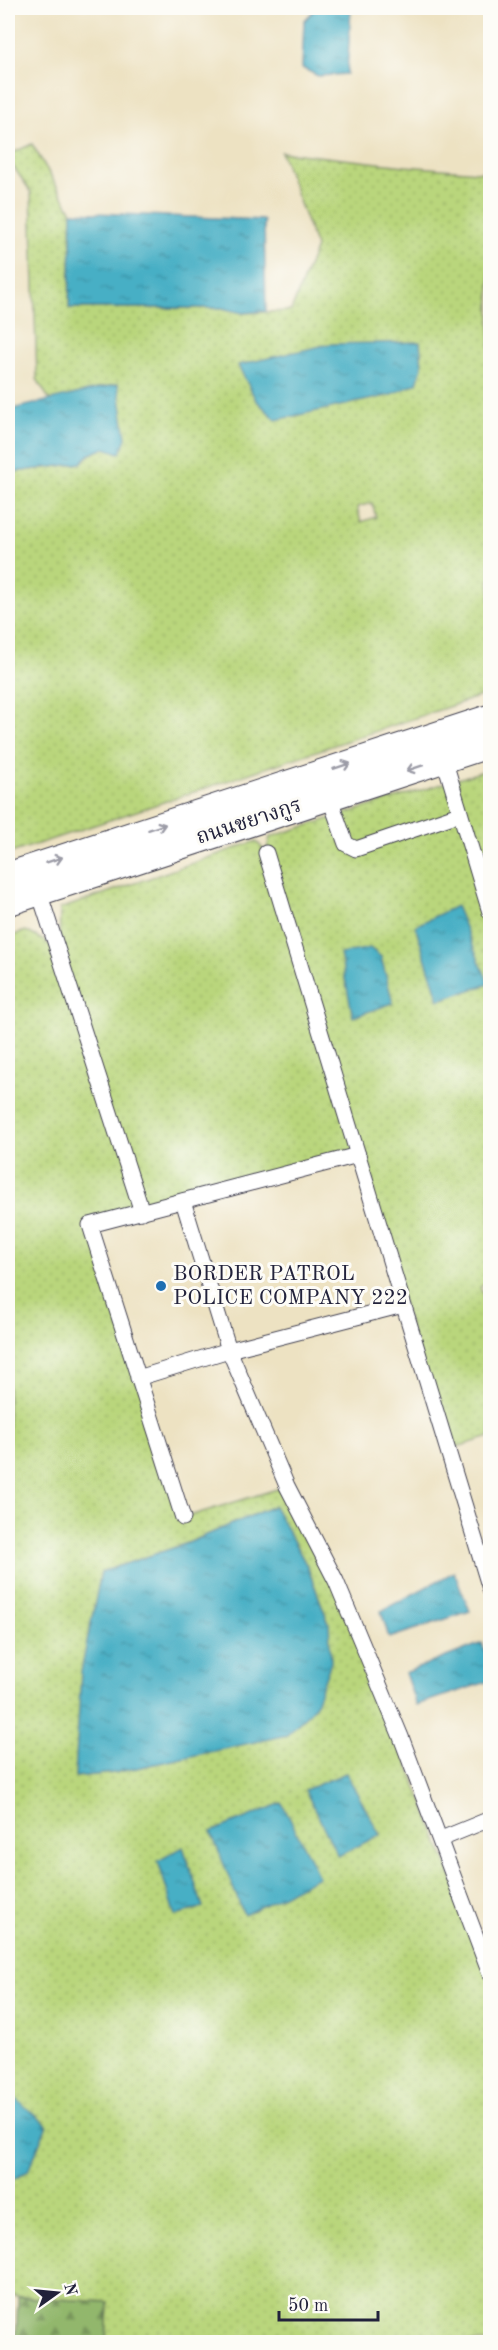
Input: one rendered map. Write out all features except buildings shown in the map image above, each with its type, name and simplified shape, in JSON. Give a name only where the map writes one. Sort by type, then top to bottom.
[{"type":"highway","name":"ถนนชยางกูร","points":[[8,902],[39,892],[105,857],[490,718]]},
{"type":"highway","name":"ถนนชยางกูร","points":[[8,876],[105,857],[329,796],[490,744]]},
{"type":"street","points":[[444,759],[490,912]]},
{"type":"street","points":[[329,796],[346,844],[356,849],[459,814]]},
{"type":"street","points":[[266,853],[490,1589]]},
{"type":"street","points":[[39,892],[142,1212]]},
{"type":"street","points":[[183,1518],[90,1225],[358,1155]]},
{"type":"street","points":[[183,1201],[229,1350],[287,1486],[336,1581],[486,1949],[490,1974]]},
{"type":"street","points":[[138,1378],[229,1350],[403,1305]]},
{"type":"street","points":[[441,1839],[490,1819]]},
{"type":"green space","points":[[32,144],[72,212],[69,308],[222,308],[243,313],[291,311],[316,247],[281,152],[490,173],[490,693],[8,854],[8,473],[81,463],[90,454],[105,448],[118,384],[50,401],[37,379],[31,192],[8,159],[8,155]],"holes":[[[372,503],[376,517],[361,522],[357,507]]]},
{"type":"green space","points":[[490,769],[490,1281],[480,1287],[490,1312],[490,1437],[447,1450],[358,1155],[91,1225],[183,1518],[287,1486],[336,1581],[490,1974],[490,2342],[106,2342],[108,2302],[8,2296],[8,937],[26,931],[59,949],[60,909],[256,841],[266,852],[270,837]],"holes":[[[274,1506],[307,1566],[329,1624],[192,1755],[114,1773],[75,1777],[101,1572],[188,1543]]]},
{"type":"green space","points":[[18,2297],[108,2302],[106,2342],[16,2342]]},
{"type":"water","points":[[316,8],[351,9],[347,74],[318,76],[302,68],[304,21]]},
{"type":"water","points":[[72,212],[264,220],[266,311],[243,313],[222,308],[69,308]]},
{"type":"water","points":[[420,342],[422,367],[417,383],[391,395],[276,420],[256,400],[238,365],[330,344]]},
{"type":"water","points":[[118,384],[126,438],[120,453],[105,448],[90,454],[81,463],[8,473],[8,410]]},
{"type":"water","points":[[456,906],[489,984],[439,1000],[415,926]]},
{"type":"water","points":[[370,948],[381,957],[393,1003],[353,1017],[340,954]]},
{"type":"water","points":[[274,1506],[307,1566],[329,1624],[331,1662],[315,1706],[287,1735],[114,1773],[75,1777],[81,1672],[101,1572],[188,1543]]},
{"type":"water","points":[[454,1572],[470,1611],[389,1638],[381,1611]]},
{"type":"water","points":[[482,1643],[490,1666],[490,1681],[416,1705],[405,1673]]},
{"type":"water","points":[[346,1773],[380,1835],[338,1856],[305,1790]]},
{"type":"water","points":[[282,1803],[319,1877],[244,1915],[211,1832]]},
{"type":"water","points":[[183,1847],[203,1907],[175,1916],[158,1861]]},
{"type":"water","points":[[14,2097],[47,2125],[28,2171],[9,2182],[8,2108]]},
{"type":"place","name":"BORDER PATROL POLICE COMPANY 222","points":[[161,1286]]}]
